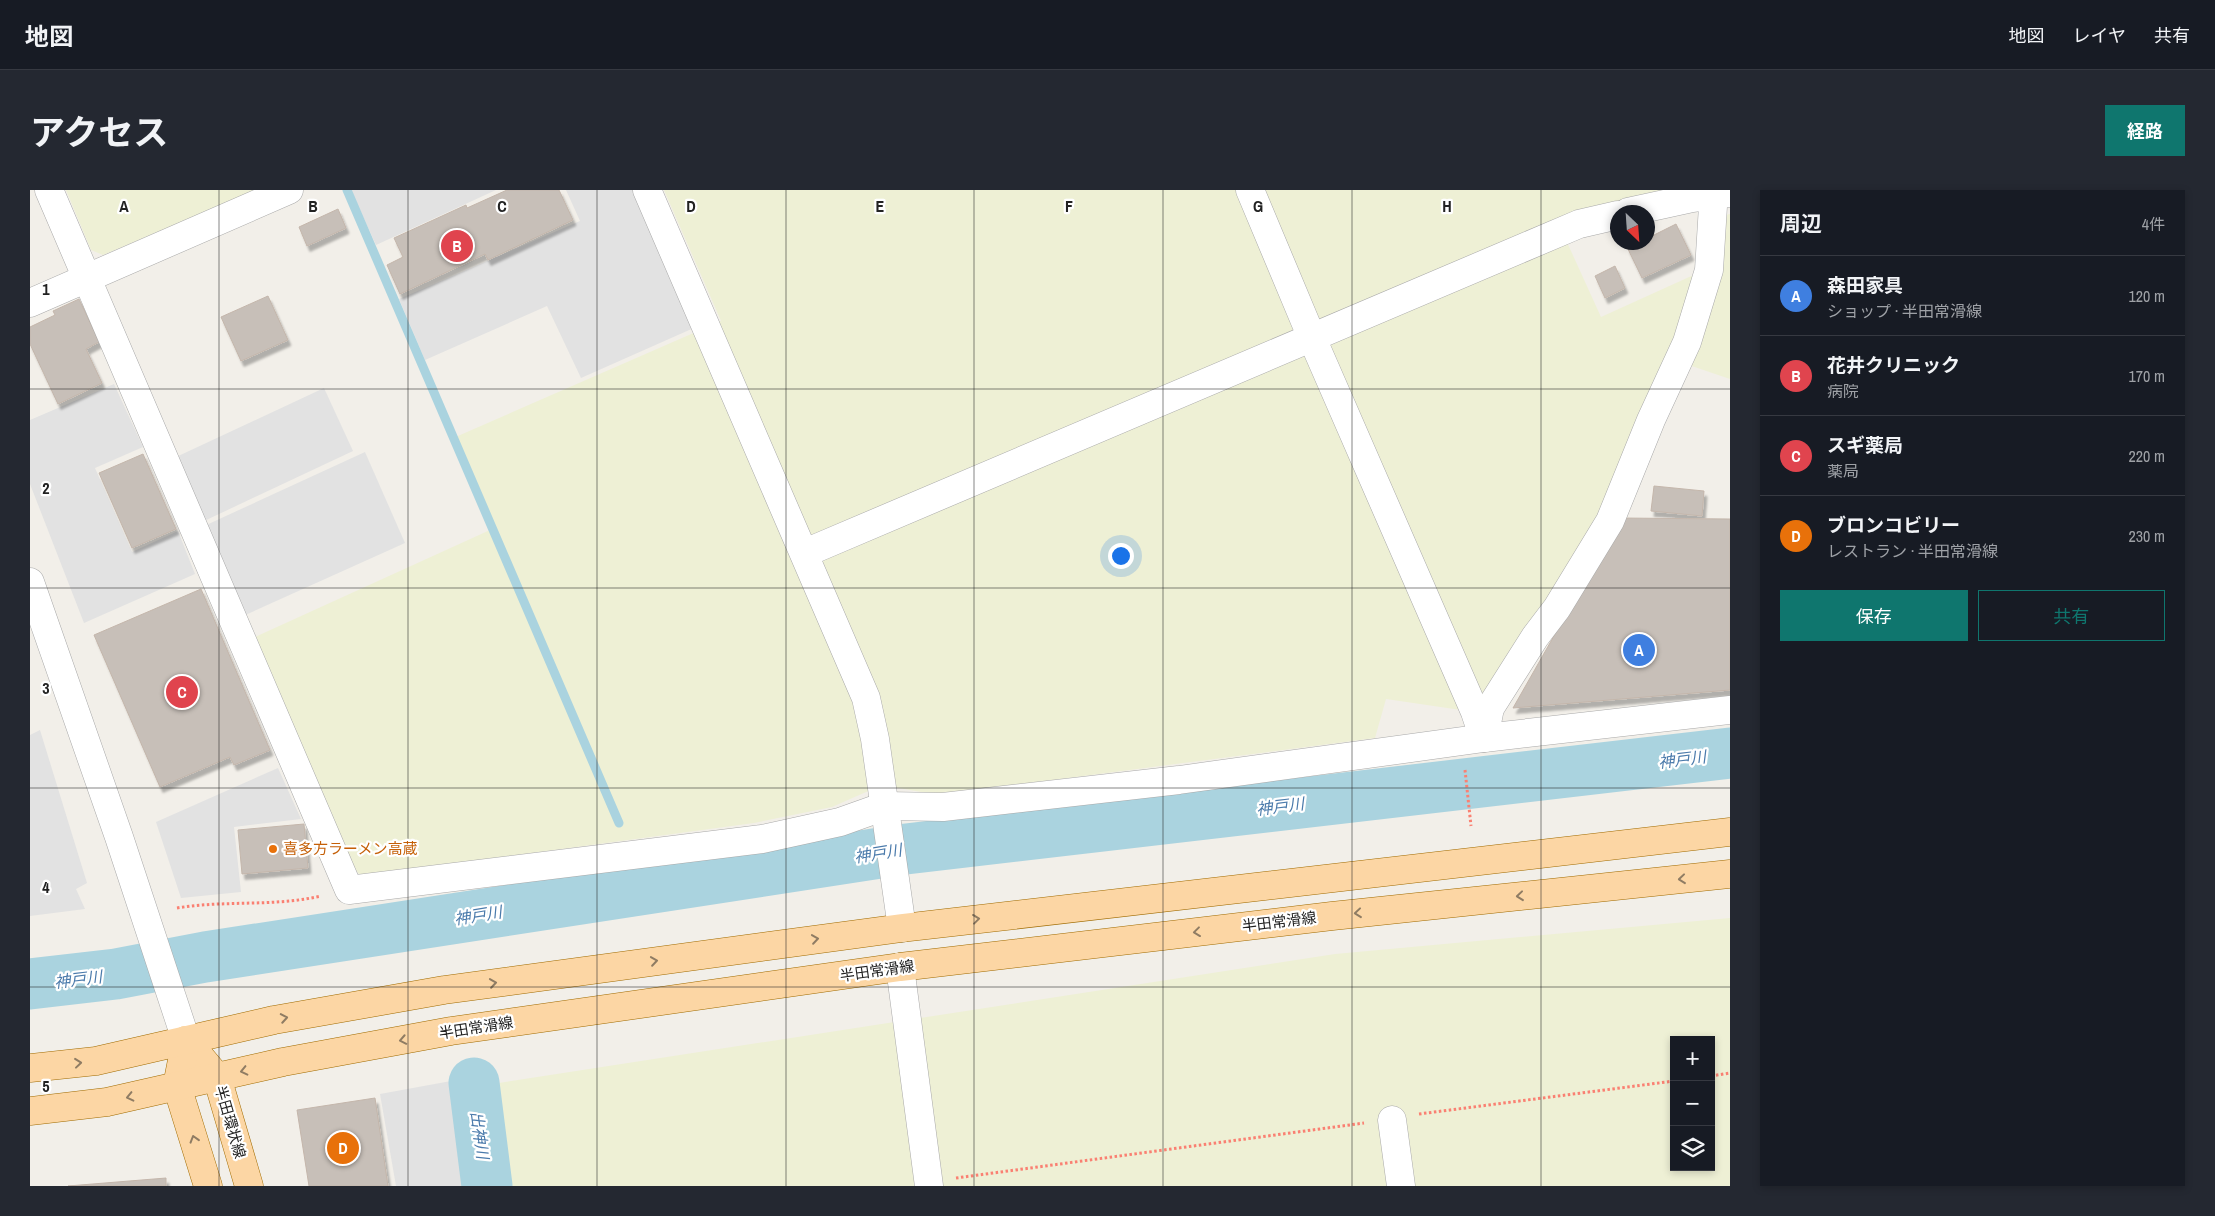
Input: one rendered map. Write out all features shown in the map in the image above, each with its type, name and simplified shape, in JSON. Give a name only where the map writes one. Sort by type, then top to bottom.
[{"type":"main road","points":[[30,1068],[96,1061],[274,1020],[444,990],[902,928],[1730,832]]},
{"type":"main road","name":"半田常滑線","points":[[30,1111],[107,1102],[217,1077],[451,1031],[900,967],[1341,915],[1730,874]]},
{"type":"main road","points":[[186,1040],[177,1086],[208,1186]]},
{"type":"main road","name":"半田環状線","points":[[186,1040],[217,1077],[249,1186]]},
{"type":"street","points":[[49,190],[348,890],[762,839],[886,814],[1179,780],[1473,740],[1730,710]]},
{"type":"street","points":[[30,303],[289,190]]},
{"type":"street","points":[[647,190],[866,698],[875,739],[902,928]]},
{"type":"street","points":[[1250,190],[1312,338],[1476,712],[1473,740]]},
{"type":"street","points":[[1473,740],[1490,708],[1535,638],[1558,608],[1610,521],[1651,420],[1687,342],[1709,270],[1720,193],[1655,206]]},
{"type":"street","points":[[805,553],[1579,224],[1610,217]]},
{"type":"street","points":[[30,582],[186,1040]]},
{"type":"street","points":[[900,967],[929,1184]]},
{"type":"street","points":[[1392,1120],[1401,1186]]},
{"type":"path","points":[[1471,826],[1473,740]]},
{"type":"path","points":[[177,908],[207,903],[238,904],[298,901],[348,890]]},
{"type":"path","points":[[1715,1075],[1730,1073]]},
{"type":"path","points":[[929,1184],[1670,1082]]},
{"type":"green space","points":[[66,190],[257,190],[103,255],[91,250]]},
{"type":"green space","points":[[664,190],[1663,190],[1556,218],[1601,317],[1720,263],[1725,215],[1730,214],[1730,379],[1668,358],[1602,514],[1483,696],[1461,710],[1386,699],[1375,738],[938,795],[882,785],[832,807],[754,823],[361,876],[345,859],[255,637],[490,530],[451,439],[721,321]]},
{"type":"green space","points":[[1730,918],[1730,1186],[496,1186],[486,1085],[1335,954]]},
{"type":"shaded area","points":[[351,190],[496,190],[376,245]]},
{"type":"shaded area","points":[[566,190],[638,190],[696,327],[581,378],[547,306],[425,360],[399,299],[580,221]]},
{"type":"shaded area","points":[[114,384],[143,447],[95,468],[132,552],[178,531],[195,574],[84,623],[30,484],[30,420]]},
{"type":"shaded area","points":[[324,388],[353,451],[202,522],[174,458]]},
{"type":"shaded area","points":[[365,452],[405,543],[243,616],[202,527]]},
{"type":"shaded area","points":[[40,730],[87,883],[76,889],[85,909],[30,916],[30,735]]},
{"type":"shaded area","points":[[278,768],[301,819],[234,827],[241,892],[181,898],[156,822]]},
{"type":"shaded area","points":[[451,1081],[463,1186],[396,1186],[380,1094]]},
{"type":"building","points":[[507,190],[559,190],[573,220],[488,260],[485,254],[400,294],[387,265],[403,257],[394,238],[466,205],[467,208]]},
{"type":"building","points":[[338,209],[346,228],[307,246],[299,227]]},
{"type":"building","points":[[1676,224],[1691,255],[1642,278],[1628,250],[1655,250],[1655,234]]},
{"type":"building","points":[[1615,266],[1625,288],[1605,298],[1595,276]]},
{"type":"building","points":[[268,296],[288,340],[241,361],[221,317]]},
{"type":"building","points":[[79,299],[99,342],[86,349],[102,383],[58,404],[30,344],[30,327],[55,315],[53,311]]},
{"type":"building","points":[[143,454],[176,529],[132,548],[99,473]]},
{"type":"building","points":[[1654,486],[1704,491],[1702,516],[1651,511]]},
{"type":"building","points":[[1621,518],[1730,519],[1730,690],[1513,708]]},
{"type":"building","points":[[201,589],[270,750],[234,765],[230,757],[160,787],[94,635]]},
{"type":"building","name":"喜多方ラーメン高蔵","points":[[304,824],[308,868],[242,874],[238,830]]},
{"type":"building","points":[[375,1098],[388,1186],[309,1186],[297,1110]]},
{"type":"building","points":[[166,1178],[166,1186],[68,1186]]},
{"type":"waterway","points":[[347,190],[619,823]]},
{"type":"waterway","name":"神戸川","points":[[30,984],[116,974],[205,957],[906,849],[1730,753]]},
{"type":"waterway","name":"出神川","points":[[474,1083],[487,1186]]},
{"type":"place","name":"花井クリニック","points":[[457,246]]},
{"type":"place","name":"森田家具","points":[[1639,650]]},
{"type":"place","name":"スギ薬局","points":[[182,692]]},
{"type":"place","name":"喜多方ラーメン高蔵","points":[[273,849]]},
{"type":"place","name":"ブロンコビリー","points":[[343,1148]]}]
